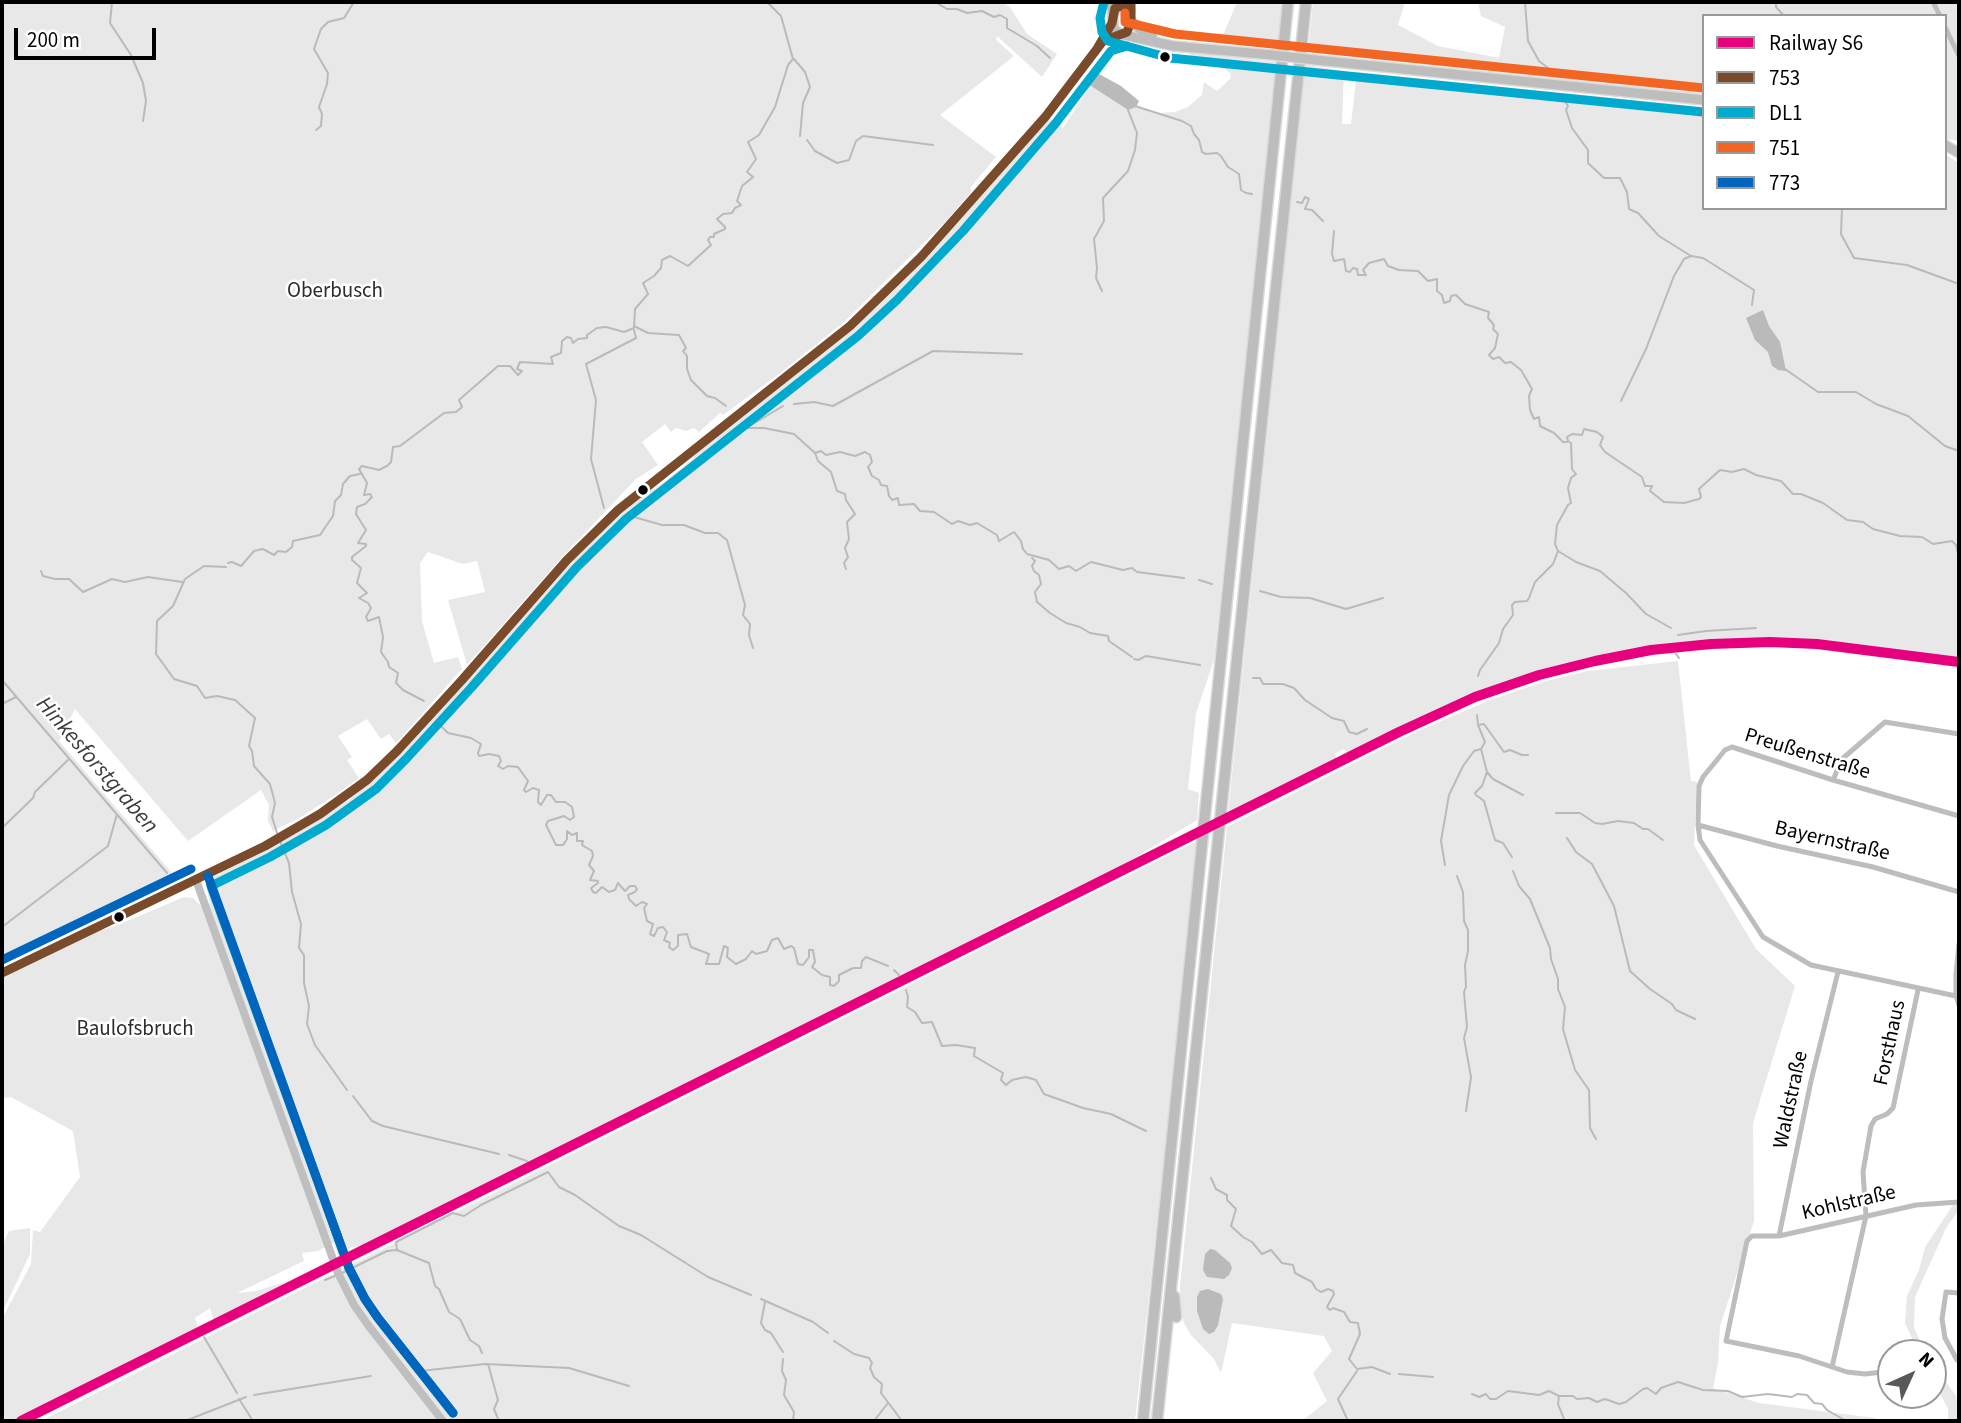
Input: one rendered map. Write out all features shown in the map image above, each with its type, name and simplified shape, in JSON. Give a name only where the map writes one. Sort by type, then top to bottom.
[{"type":"highway","points":[[1143,1421],[1288,2]]},
{"type":"highway","points":[[1157,1421],[1306,2]]},
{"type":"highway","points":[[1172,1275],[1176,1317]]},
{"type":"main road","points":[[2,973],[265,846],[320,814],[367,780],[462,680],[568,560],[618,510],[850,326],[921,257],[954,223],[1046,116],[1103,41],[1121,7]]},
{"type":"main road","points":[[1103,41],[1130,28],[1121,7]]},
{"type":"main road","points":[[1121,7],[1143,33],[1188,46]]},
{"type":"main road","points":[[1112,23],[1113,28],[1122,34],[1173,46],[1702,100]]},
{"type":"main road","points":[[196,880],[346,1289],[368,1325],[443,1421]]},
{"type":"main road","points":[[175,890],[188,891],[203,898]]},
{"type":"street","points":[[1947,31],[1959,56]]},
{"type":"street","points":[[1833,780],[1842,759],[1882,723],[1959,734]]},
{"type":"street","name":"Preußenstraße","points":[[1698,825],[1699,786],[1729,747],[1959,816]]},
{"type":"street","points":[[1698,825],[1703,846],[1763,937],[1811,965],[1956,996]]},
{"type":"street","name":"Bayernstraße","points":[[1698,825],[1872,867],[1959,892]]},
{"type":"street","points":[[1959,944],[1956,961],[1956,996],[1959,1005]]},
{"type":"street","name":"Waldstraße","points":[[1779,1236],[1811,1081],[1838,972]]},
{"type":"street","name":"Forsthaus","points":[[1832,1367],[1866,1216],[1863,1172],[1871,1126],[1875,1119],[1893,1108],[1918,990]]},
{"type":"street","name":"Kohlstraße","points":[[1832,1367],[1799,1356],[1726,1341],[1747,1241],[1752,1237],[1779,1236],[1916,1205],[1959,1202]]},
{"type":"street","points":[[1959,1293],[1946,1292],[1942,1319],[1945,1338],[1957,1360],[1959,1359]]},
{"type":"street","points":[[1832,1367],[1865,1374],[1877,1373]]},
{"type":"green space","name":"Oberbusch","points":[[2,2],[1001,2],[1010,7],[1027,34],[1057,54],[1042,77],[997,36],[996,40],[1014,56],[940,115],[996,157],[970,188],[972,191],[947,220],[844,322],[779,374],[723,415],[720,413],[699,432],[694,428],[686,431],[676,428],[671,432],[665,424],[642,442],[658,465],[636,479],[564,555],[467,665],[448,600],[485,592],[477,561],[463,564],[428,552],[420,563],[422,621],[434,663],[458,657],[462,669],[396,743],[389,734],[381,739],[367,719],[338,736],[352,757],[347,760],[359,778],[335,795],[273,831],[268,821],[269,805],[261,790],[188,841],[75,709],[59,741],[177,879],[152,888],[137,899],[2,965]]},
{"type":"green space","points":[[1237,2],[1282,2],[1277,49],[1220,43]]},
{"type":"green space","points":[[1313,2],[1405,2],[1398,25],[1438,46],[1499,58],[1505,27],[1481,16],[1478,2],[1959,2],[1959,141],[1947,139],[1947,14],[1702,14],[1702,96],[1308,52]]},
{"type":"green space","name":"Baulofsbruch","points":[[1190,53],[1277,62],[1214,660],[1196,713],[1188,789],[1199,793],[1197,820],[1118,868],[1039,905],[869,991],[870,994],[366,1245],[352,1247],[338,1255],[334,1243],[318,1251],[302,1253],[304,1261],[237,1293],[257,1291],[288,1281],[214,1321],[210,1308],[195,1318],[198,1327],[13,1421],[2,1421],[2,1319],[31,1264],[33,1230],[40,1232],[80,1177],[73,1131],[11,1097],[2,1098],[2,976],[92,932],[113,927],[184,897],[193,898],[202,907],[210,904],[206,884],[209,879],[273,846],[349,800],[407,747],[571,561],[619,513],[692,460],[698,451],[852,329],[926,258],[1049,118],[1063,128],[1085,94],[1088,84],[1128,110],[1136,107],[1160,113],[1175,112],[1188,107],[1202,95],[1204,82],[1217,91],[1230,79],[1231,74],[1223,67],[1206,60],[1190,61]]},
{"type":"green space","points":[[1305,65],[1344,71],[1342,124],[1351,124],[1357,72],[1702,107],[1702,210],[1947,210],[1947,155],[1959,163],[1959,659],[1805,640],[1738,639],[1681,643],[1611,653],[1488,688],[1347,754],[1344,749],[1335,754],[1337,760],[1228,814]]},
{"type":"green space","points":[[1678,661],[1691,781],[1697,782],[1694,845],[1756,949],[1795,986],[1753,1123],[1754,1221],[1720,1326],[1718,1363],[1713,1388],[1759,1403],[1875,1418],[1877,1421],[1302,1421],[1327,1401],[1313,1373],[1332,1351],[1324,1336],[1232,1323],[1221,1373],[1214,1359],[1191,1335],[1180,1309],[1180,1286],[1227,827],[1418,731],[1490,700],[1546,681],[1588,671]]},
{"type":"green space","points":[[1199,840],[1135,1421],[41,1421],[205,1338]]},
{"type":"green space","points":[[1959,1204],[1959,1210],[1946,1228],[1915,1297],[1914,1328],[1919,1339],[1912,1339],[1905,1323],[1907,1296],[1919,1270],[1925,1247],[1953,1205]]},
{"type":"green space","points":[[30,1228],[30,1254],[2,1313],[2,1247],[9,1231]]},
{"type":"green space","points":[[1947,1383],[1956,1396],[1959,1421],[1948,1421]]},
{"type":"shaded area","points":[[1099,74],[1121,86],[1139,101],[1136,107],[1128,110],[1088,84],[1089,77]]},
{"type":"shaded area","points":[[1763,310],[1769,326],[1780,342],[1786,371],[1772,366],[1768,352],[1755,340],[1746,318]]},
{"type":"shaded area","points":[[1210,1249],[1230,1263],[1232,1268],[1224,1279],[1207,1277],[1203,1270],[1205,1254]]},
{"type":"shaded area","points":[[1208,1289],[1221,1294],[1223,1299],[1218,1325],[1214,1332],[1209,1334],[1203,1329],[1197,1311],[1200,1291]]},
{"type":"waterway","points":[[112,2],[110,23],[131,55],[143,83],[146,101],[143,121]]},
{"type":"waterway","points":[[316,130],[321,126],[322,114],[319,107],[328,73],[314,49],[321,29],[328,22],[344,18],[354,2]]},
{"type":"waterway","points":[[424,701],[403,690],[396,683],[398,673],[389,667],[381,652],[383,637],[379,617],[368,621],[366,617],[371,608],[359,598],[367,593],[357,583],[361,568],[352,557],[366,546],[358,543],[366,530],[356,514],[357,507],[372,497],[370,494],[364,495],[367,483],[359,469],[362,466],[379,470],[387,466],[391,462],[393,447],[400,446],[444,413],[456,412],[462,407],[459,400],[498,366],[510,366],[518,375],[522,371],[517,369],[520,362],[553,364],[551,357],[561,353],[562,341],[567,337],[571,338],[573,343],[587,338],[587,335],[597,328],[606,327],[624,332],[634,328],[635,309],[648,294],[643,283],[661,268],[662,260],[670,256],[688,266],[711,245],[708,240],[710,237],[725,229],[717,219],[723,214],[732,213],[741,205],[737,201],[742,186],[753,177],[747,172],[756,159],[748,142],[759,135],[775,107],[788,65],[793,59],[781,16],[767,2]]},
{"type":"waterway","points":[[935,2],[947,9],[967,13],[982,11],[994,17],[1000,15],[1007,19],[1007,28],[1037,46],[1050,58]]},
{"type":"waterway","points":[[1525,2],[1528,41],[1539,61],[1556,74]]},
{"type":"waterway","points":[[1776,2],[1776,7],[1782,14]]},
{"type":"waterway","points":[[794,59],[805,72],[810,87],[803,103],[800,136]]},
{"type":"waterway","points":[[1561,95],[1568,106],[1566,110],[1572,128],[1588,150],[1588,163],[1604,178],[1620,178],[1627,192],[1629,209],[1638,213],[1659,236],[1691,256],[1703,258],[1754,290],[1752,305]]},
{"type":"waterway","points":[[1135,106],[1191,126],[1202,152],[1217,153],[1221,156],[1228,167],[1239,174],[1241,190],[1252,194]]},
{"type":"waterway","points":[[1102,291],[1096,278],[1094,239],[1104,221],[1103,198],[1128,171],[1135,150],[1137,133],[1128,110]]},
{"type":"waterway","points":[[807,140],[815,151],[837,163],[849,160],[856,141],[863,136],[933,145]]},
{"type":"waterway","points":[[1297,202],[1302,203],[1305,197],[1309,199],[1305,209],[1312,210],[1323,221]]},
{"type":"waterway","points":[[1842,210],[1841,234],[1854,258],[1907,265],[1959,284]]},
{"type":"waterway","points":[[1334,231],[1334,261],[1344,259],[1346,271],[1350,272],[1353,268],[1357,269],[1358,275],[1366,275],[1363,270],[1369,263],[1384,259],[1388,266],[1399,270],[1418,271],[1428,281],[1437,279],[1437,291],[1442,295],[1444,303],[1456,295],[1465,304],[1489,312],[1488,318],[1498,334],[1495,348],[1489,355],[1493,359],[1499,357],[1505,363],[1511,362],[1521,370],[1532,389],[1529,396],[1534,419],[1539,417],[1540,426],[1567,442]]},
{"type":"waterway","points":[[1621,401],[1646,349],[1674,276],[1684,259],[1691,256]]},
{"type":"waterway","points":[[634,326],[648,333],[679,335],[686,348],[683,351],[687,356],[687,369],[691,380],[707,396],[726,406]]},
{"type":"waterway","points":[[604,508],[591,459],[596,400],[586,364],[636,338],[634,330]]},
{"type":"waterway","points":[[794,404],[814,402],[833,406],[933,351],[1022,354]]},
{"type":"waterway","points":[[1785,369],[1818,392],[1856,392],[1876,404],[1908,416],[1945,446],[1959,451]]},
{"type":"waterway","points":[[748,427],[783,406]]},
{"type":"waterway","points":[[743,424],[746,428],[764,428],[794,434],[815,453],[821,451],[826,455],[840,452],[855,456],[865,452],[870,455],[872,462],[868,467],[872,476],[879,480],[881,485],[887,486],[889,496],[892,500],[898,498],[899,505],[914,504],[920,511],[934,512],[952,524],[958,521],[970,525],[977,523],[997,535],[999,541],[1014,532],[1027,554],[1049,560],[1059,569],[1069,566],[1076,571],[1091,562],[1123,570],[1132,568],[1137,572],[1184,578]]},
{"type":"waterway","points":[[1568,441],[1567,437],[1572,434],[1582,435],[1584,429],[1597,432],[1603,437],[1600,445],[1605,452],[1642,477],[1645,486],[1652,486],[1650,491],[1664,502],[1684,503],[1699,499],[1699,489],[1720,470],[1732,472],[1744,469],[1781,481],[1793,494],[1801,494],[1823,503],[1847,520],[1863,522],[1873,529],[1900,536],[1922,537],[1933,544],[1952,541],[1956,545],[1959,558]]},
{"type":"waterway","points":[[1568,441],[1571,443],[1572,469],[1576,474],[1571,478],[1568,488],[1571,503],[1557,525],[1555,544],[1558,551],[1576,562],[1600,571],[1646,614],[1671,628]]},
{"type":"waterway","points":[[815,453],[818,461],[831,472],[837,491],[845,494],[855,514],[847,522],[849,539],[845,548],[848,557],[844,563],[846,569]]},
{"type":"waterway","points":[[228,563],[241,566],[254,551],[263,549],[274,555],[278,551],[286,552],[292,547],[293,541],[320,535],[333,516],[335,501],[341,495],[343,484],[350,476],[360,474]]},
{"type":"waterway","points":[[618,527],[634,517],[662,525],[684,525],[705,533],[718,533],[727,540],[745,605],[743,615],[750,624],[749,635],[753,648]]},
{"type":"waterway","points":[[1478,676],[1513,615],[1512,605],[1515,602],[1527,601],[1535,582],[1553,564],[1558,551]]},
{"type":"waterway","points":[[1032,558],[1035,561],[1032,566],[1039,575],[1041,584],[1035,592],[1037,602],[1066,623],[1090,633],[1108,636],[1109,641],[1132,657]]},
{"type":"waterway","points":[[226,567],[204,566],[185,579],[173,606],[157,621],[156,654],[174,679],[197,686],[205,698],[217,696],[235,700],[255,718],[249,746],[254,766],[270,784],[275,803],[272,817],[278,836]]},
{"type":"waterway","points":[[41,571],[43,576],[69,579],[83,592],[112,579],[125,582],[148,577],[182,582]]},
{"type":"waterway","points":[[1199,580],[1212,584]]},
{"type":"waterway","points":[[1260,591],[1281,597],[1310,598],[1346,609],[1383,598]]},
{"type":"waterway","points":[[1678,635],[1756,628]]},
{"type":"waterway","points":[[1676,654],[1679,658]]},
{"type":"waterway","points":[[1134,659],[1146,656],[1200,665]]},
{"type":"waterway","points":[[1253,678],[1260,678],[1263,684],[1283,684],[1294,688],[1305,700],[1332,718],[1344,721],[1349,732],[1357,734],[1367,729]]},
{"type":"waterway","name":"Hinkesforstgraben","points":[[2,680],[167,873]]},
{"type":"waterway","points":[[2,704],[16,697]]},
{"type":"waterway","points":[[1477,715],[1485,742],[1481,749],[1487,772],[1493,779],[1523,795]]},
{"type":"waterway","points":[[437,722],[448,733],[471,738],[481,744],[479,756],[499,756],[501,761],[498,766],[503,769],[508,766],[518,767],[528,781],[524,790],[539,790],[538,802],[541,805],[547,795],[551,795],[556,802],[565,802],[572,807],[574,817],[570,820],[564,816],[548,821],[546,825],[556,845],[563,845],[567,839],[567,831],[572,835],[577,833],[577,841],[583,841],[582,845],[592,851],[589,865],[594,871],[590,880],[598,881],[591,888],[593,892],[596,893],[602,887],[609,892],[615,890],[618,883],[625,891],[630,886],[635,886],[637,889],[628,895],[629,899],[636,906],[642,902],[647,904],[644,908],[647,921],[653,924],[650,934],[654,936],[658,928],[663,927],[667,932],[664,940],[670,943],[669,947],[673,950],[678,946],[678,935],[687,934],[691,947],[709,954],[706,964],[719,964],[724,946],[728,948],[727,957],[736,964],[746,959],[752,951],[756,954],[767,951],[772,940],[778,938],[784,949],[791,946],[794,948],[798,964],[803,965],[809,957],[809,950],[813,950],[815,962],[812,967],[822,975],[830,977],[830,985],[834,986],[839,981],[839,975],[853,968],[861,968],[866,957],[888,966]]},
{"type":"waterway","points":[[1478,725],[1484,724],[1504,752],[1510,750],[1528,755]]},
{"type":"waterway","points":[[1445,865],[1441,841],[1449,795],[1463,766],[1474,751],[1481,749]]},
{"type":"waterway","points":[[2,828],[69,759]]},
{"type":"waterway","points":[[1487,772],[1482,786],[1475,793],[1484,801],[1495,840],[1503,843],[1512,857]]},
{"type":"waterway","points":[[1556,813],[1580,813],[1595,823],[1602,824],[1618,821],[1634,823],[1663,840]]},
{"type":"waterway","points":[[2,927],[108,846],[117,814]]},
{"type":"waterway","points":[[1567,838],[1576,852],[1592,864],[1614,906],[1630,971],[1676,1010],[1695,1019]]},
{"type":"waterway","points":[[280,841],[289,863],[292,892],[301,924],[299,948],[304,955],[304,983],[309,1006],[307,1024],[315,1045],[347,1090]]},
{"type":"waterway","points":[[1513,871],[1519,886],[1530,899],[1550,948],[1558,989],[1565,1007],[1563,1029],[1575,1070],[1589,1090],[1590,1128],[1596,1139]]},
{"type":"waterway","points":[[1457,876],[1463,892],[1464,921],[1468,930],[1464,992],[1467,1027],[1464,1038],[1471,1077],[1466,1111]]},
{"type":"waterway","points":[[894,970],[899,975]]},
{"type":"waterway","points":[[906,990],[907,1007],[915,1012],[922,1023],[932,1022],[942,1046],[975,1048],[974,1056],[1003,1073],[1001,1080],[1006,1085],[1012,1080],[1026,1077],[1036,1080],[1044,1094],[1083,1108],[1111,1114],[1146,1131]]},
{"type":"waterway","points":[[353,1096],[372,1121],[383,1126],[499,1154]]},
{"type":"waterway","points":[[509,1155],[527,1161]]},
{"type":"waterway","points":[[340,1274],[387,1251],[397,1250],[396,1242],[453,1213],[464,1216],[548,1172],[559,1187],[619,1226],[641,1235],[708,1277],[751,1295]]},
{"type":"waterway","points":[[1211,1178],[1216,1189],[1227,1195],[1227,1200],[1236,1209],[1231,1226],[1252,1242],[1262,1254],[1271,1250],[1282,1263],[1293,1265],[1295,1273],[1312,1282],[1316,1289],[1321,1292],[1328,1289],[1333,1291],[1327,1307],[1344,1312],[1350,1322],[1358,1323],[1360,1334],[1349,1359],[1357,1369],[1372,1367],[1390,1374]]},
{"type":"waterway","points":[[397,1250],[429,1263],[435,1286],[449,1312],[460,1319],[470,1340],[479,1346],[482,1353]]},
{"type":"waterway","points":[[325,1280],[335,1276]]},
{"type":"waterway","points":[[761,1299],[813,1322],[828,1333]]},
{"type":"waterway","points":[[765,1302],[761,1323],[783,1352]]},
{"type":"waterway","points":[[204,1337],[237,1393]]},
{"type":"waterway","points":[[834,1341],[854,1354],[869,1358],[874,1377],[882,1384],[881,1393],[902,1421]]},
{"type":"waterway","points":[[783,1359],[782,1371],[786,1380],[784,1395],[794,1412],[793,1421]]},
{"type":"waterway","points":[[420,1371],[485,1364],[569,1368],[629,1386]]},
{"type":"waterway","points":[[488,1364],[498,1400],[494,1409],[499,1421]]},
{"type":"waterway","points":[[1348,1421],[1338,1399],[1357,1371]]},
{"type":"waterway","points":[[1399,1374],[1433,1377]]},
{"type":"waterway","points":[[254,1395],[371,1376]]},
{"type":"waterway","points":[[1472,1394],[1479,1397],[1486,1394],[1490,1399],[1496,1399],[1508,1391],[1539,1395],[1549,1391],[1559,1396],[1589,1398],[1597,1402],[1605,1399],[1619,1404],[1643,1389],[1647,1388],[1656,1394],[1661,1388],[1678,1382],[1703,1390],[1728,1391],[1742,1397],[1768,1394],[1792,1397],[1797,1394],[1807,1395],[1814,1403],[1822,1404],[1846,1421]]},
{"type":"waterway","points":[[1559,1396],[1558,1404],[1567,1421]]},
{"type":"waterway","points":[[185,1421],[246,1397]]},
{"type":"waterway","points":[[239,1399],[253,1421]]},
{"type":"waterway","points":[[874,1421],[888,1403]]},
{"type":"rail line","name":"S6","points":[[21,1421],[1399,732],[1475,697],[1539,675],[1595,661],[1651,650],[1711,644],[1817,644],[1959,662]]},
{"type":"transit line","name":"DL1","points":[[1104,2],[1100,18],[1102,32],[1108,41],[1170,58],[1702,112]]},
{"type":"transit line","name":"753","points":[[1098,47],[1112,23],[1115,8],[1123,6],[1125,2]]},
{"type":"transit line","name":"753","points":[[2,973],[265,846],[320,814],[367,780],[462,680],[567,560],[618,510],[850,326],[921,257],[1046,116],[1103,41],[1127,32],[1131,21],[1131,2]]},
{"type":"transit line","name":"751","points":[[1125,13],[1125,22],[1175,34],[1702,88]]},
{"type":"transit line","name":"DL1","points":[[453,1413],[378,1318],[349,1268],[211,886],[326,825],[376,789],[471,688],[576,568],[626,519],[858,336],[897,300],[963,231],[1055,124],[1111,51],[1127,46]]},
{"type":"transit line","name":"773","points":[[2,960],[191,869]]},
{"type":"transit line","name":"773","points":[[208,876],[349,1268],[378,1318],[453,1413]]}]
